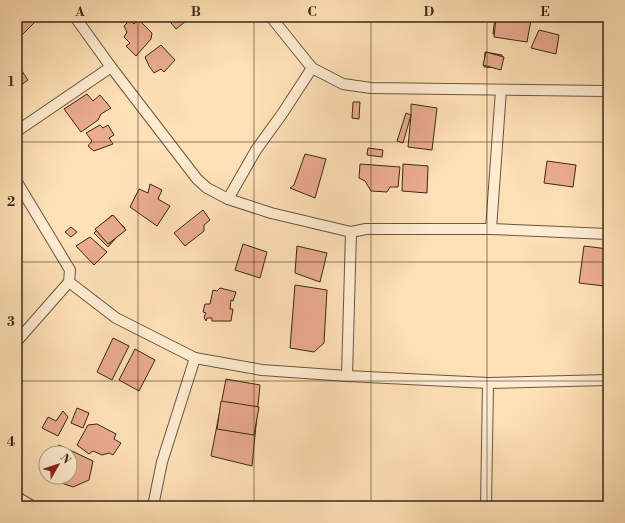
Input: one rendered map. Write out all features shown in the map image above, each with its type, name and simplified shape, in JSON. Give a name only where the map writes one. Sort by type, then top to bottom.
[{"type":"street","points":[[75,17],[111,68],[197,179],[207,188],[228,199],[271,212],[352,232],[366,229],[492,228],[608,234]]},
{"type":"street","points":[[271,17],[312,68],[343,84],[371,88],[608,91]]},
{"type":"street","points":[[17,131],[111,68]]},
{"type":"street","points":[[228,199],[256,150],[312,68]]},
{"type":"street","points":[[492,228],[501,90]]},
{"type":"street","points":[[17,182],[70,270],[69,282],[17,341]]},
{"type":"street","points":[[347,376],[352,232]]},
{"type":"street","points":[[69,282],[116,318],[195,358],[262,370],[347,376],[488,383],[608,380]]},
{"type":"street","points":[[153,506],[162,462],[195,358]]},
{"type":"street","points":[[486,506],[488,383]]},
{"type":"street","points":[[17,497],[32,506]]},
{"type":"building","points":[[17,17],[36,17],[35,22],[22,35],[17,34]]},
{"type":"building","points":[[166,17],[191,17],[176,29]]},
{"type":"building","points":[[495,17],[529,17],[525,40],[493,34]]},
{"type":"building","points":[[496,17],[514,17],[531,20],[527,42],[494,37]]},
{"type":"building","points":[[138,19],[152,33],[151,39],[136,56],[126,46],[130,43],[124,37],[127,32],[124,26],[130,20],[134,24]]},
{"type":"building","points":[[539,30],[559,35],[556,54],[531,48]]},
{"type":"building","points":[[161,45],[175,60],[164,72],[161,69],[154,73],[145,57]]},
{"type":"building","points":[[485,52],[502,55],[500,68],[484,67]]},
{"type":"building","points":[[486,52],[504,57],[501,70],[483,65]]},
{"type":"building","points":[[17,64],[28,80],[17,88]]},
{"type":"building","points":[[87,94],[93,101],[100,95],[111,108],[101,114],[98,120],[81,132],[64,109]]},
{"type":"building","points":[[353,102],[360,102],[359,119],[352,118]]},
{"type":"building","points":[[411,104],[437,108],[432,150],[408,147]]},
{"type":"building","points":[[406,113],[411,115],[403,143],[397,141]]},
{"type":"building","points":[[100,125],[103,128],[108,125],[114,135],[109,138],[113,144],[94,151],[88,146],[92,141],[86,133]]},
{"type":"building","points":[[368,148],[383,150],[382,157],[367,155]]},
{"type":"building","points":[[305,154],[326,159],[315,198],[290,188],[294,185]]},
{"type":"building","points":[[547,161],[576,165],[573,187],[544,183]]},
{"type":"building","points":[[360,164],[400,167],[398,187],[390,187],[387,192],[371,191],[365,181],[359,178]]},
{"type":"building","points":[[403,164],[428,166],[427,193],[402,191]]},
{"type":"building","points":[[150,184],[162,190],[158,199],[170,206],[157,226],[130,207],[139,189],[148,193]]},
{"type":"building","points":[[203,210],[210,220],[204,225],[204,231],[185,246],[174,233]]},
{"type":"building","points":[[112,215],[125,228],[108,247],[94,233]]},
{"type":"building","points":[[112,215],[125,230],[109,244],[96,230]]},
{"type":"building","points":[[113,215],[126,230],[108,244],[95,229]]},
{"type":"building","points":[[71,227],[77,232],[71,237],[65,232]]},
{"type":"building","points":[[90,237],[107,252],[94,265],[76,246]]},
{"type":"building","points":[[243,244],[267,252],[260,278],[235,270]]},
{"type":"building","points":[[297,246],[327,253],[320,282],[295,273]]},
{"type":"building","points":[[584,246],[608,249],[604,286],[579,283]]},
{"type":"building","points":[[295,285],[327,290],[324,343],[314,352],[290,348]]},
{"type":"building","points":[[220,288],[236,292],[233,301],[231,300],[230,309],[233,309],[231,321],[212,321],[212,318],[207,318],[206,321],[204,317],[206,313],[203,312],[205,304],[210,304],[213,290],[217,291]]},
{"type":"building","points":[[113,338],[129,346],[112,380],[97,372]]},
{"type":"building","points":[[135,349],[155,360],[139,391],[119,380]]},
{"type":"building","points":[[226,379],[260,385],[252,466],[211,456]]},
{"type":"building","points":[[221,401],[259,407],[254,435],[217,429]]},
{"type":"building","points":[[77,408],[89,413],[83,428],[71,423]]},
{"type":"building","points":[[63,411],[68,417],[58,436],[42,428],[48,417],[56,421]]},
{"type":"building","points":[[97,424],[116,434],[114,439],[121,443],[113,455],[109,453],[102,455],[93,451],[89,454],[77,445],[88,425]]},
{"type":"building","points":[[78,454],[93,461],[89,480],[78,485]]},
{"type":"building","points":[[67,485],[78,485],[73,487]]}]
